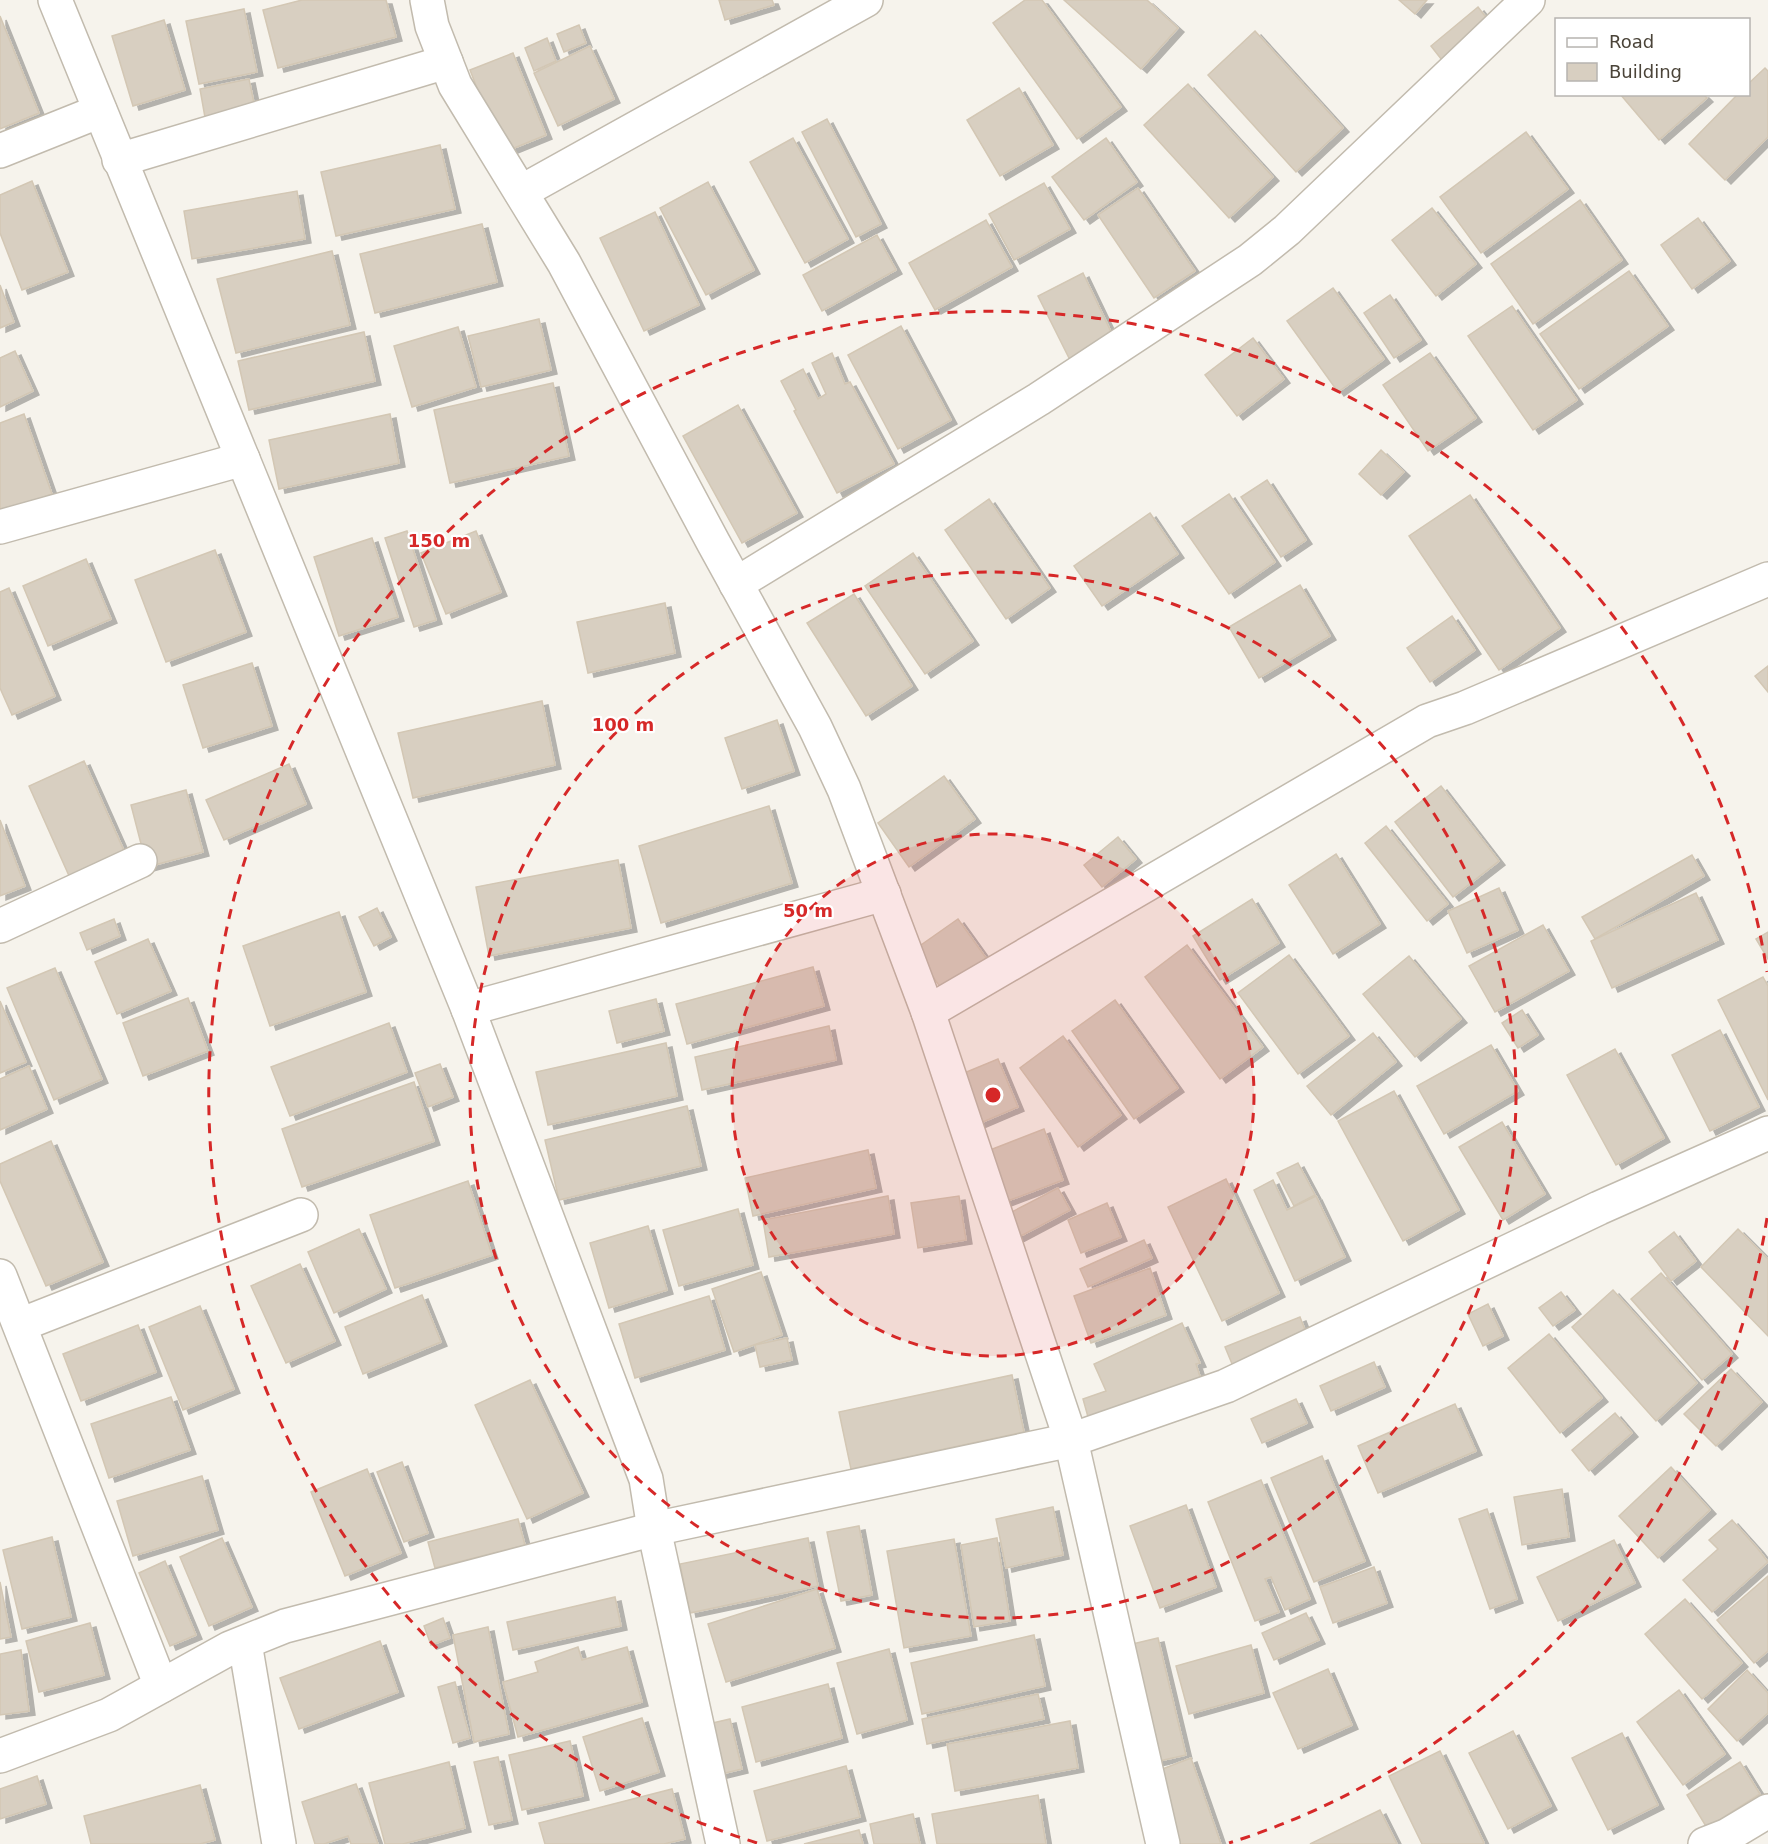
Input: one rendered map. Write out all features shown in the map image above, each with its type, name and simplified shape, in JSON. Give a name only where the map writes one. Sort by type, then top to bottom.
[{"type":"street","points":[[55,0],[468,1009],[646,1479],[654,1529],[723,1844]]},
{"type":"street","points":[[427,0],[432,26],[455,85],[564,263],[820,737],[844,789],[928,1012],[1071,1440],[1163,1844]]},
{"type":"street","points":[[521,192],[866,0]]},
{"type":"street","points":[[736,584],[1039,399],[1250,260],[1287,230],[1528,0]]},
{"type":"street","points":[[119,160],[446,62]]},
{"type":"street","points":[[0,150],[100,111]]},
{"type":"street","points":[[0,527],[243,459]]},
{"type":"street","points":[[928,1012],[1427,721],[1465,708],[1768,579]]},
{"type":"street","points":[[0,926],[140,861]]},
{"type":"street","points":[[468,1009],[884,894]]},
{"type":"street","points":[[0,1756],[109,1715],[230,1648],[285,1626],[654,1529],[1071,1440],[1226,1386],[1599,1208],[1768,1133]]},
{"type":"street","points":[[20,1325],[301,1215]]},
{"type":"street","points":[[0,1276],[161,1686]]},
{"type":"street","points":[[245,1643],[279,1844]]},
{"type":"street","points":[[1706,1844],[1728,1835],[1768,1811]]},
{"type":"building","points":[[302,0],[386,0],[396,37],[278,68],[263,10]]},
{"type":"building","points":[[719,0],[772,0],[774,5],[725,20]]},
{"type":"building","points":[[1025,0],[1042,0],[1121,107],[1077,139],[993,23]]},
{"type":"building","points":[[1064,0],[1147,0],[1178,28],[1141,69]]},
{"type":"building","points":[[1399,0],[1427,0],[1415,14]]},
{"type":"building","points":[[1478,7],[1492,25],[1445,64],[1431,46]]},
{"type":"building","points":[[244,9],[257,72],[199,84],[186,21]]},
{"type":"building","points":[[0,16],[39,113],[0,129]]},
{"type":"building","points":[[164,20],[185,90],[133,106],[112,36]]},
{"type":"building","points":[[579,25],[586,43],[564,52],[557,34]]},
{"type":"building","points":[[1255,31],[1343,128],[1296,172],[1208,75]]},
{"type":"building","points":[[547,38],[556,61],[534,71],[525,48]]},
{"type":"building","points":[[590,46],[614,99],[558,126],[534,73]]},
{"type":"building","points":[[513,53],[546,135],[502,153],[470,70]]},
{"type":"building","points":[[1765,68],[1768,71],[1768,137],[1725,180],[1689,144],[1736,96],[1750,96],[1750,82]]},
{"type":"building","points":[[249,79],[256,113],[206,123],[200,89]]},
{"type":"building","points":[[1188,84],[1273,177],[1229,218],[1144,125]]},
{"type":"building","points":[[1019,88],[1053,145],[1000,176],[967,120]]},
{"type":"building","points":[[1622,96],[1705,96],[1707,98],[1659,140]]},
{"type":"building","points":[[827,119],[881,224],[856,237],[802,132]]},
{"type":"building","points":[[1526,132],[1568,189],[1481,253],[1440,197]]},
{"type":"building","points":[[793,138],[848,239],[805,263],[750,162]]},
{"type":"building","points":[[1106,138],[1137,182],[1084,220],[1052,177]]},
{"type":"building","points":[[440,145],[455,209],[336,236],[321,172]]},
{"type":"building","points":[[32,181],[68,272],[22,290],[0,233],[0,195]]},
{"type":"building","points":[[708,182],[754,270],[706,295],[660,208]]},
{"type":"building","points":[[1044,183],[1070,229],[1014,260],[989,214]]},
{"type":"building","points":[[1138,188],[1195,271],[1154,298],[1098,215]]},
{"type":"building","points":[[297,191],[305,239],[192,259],[184,211]]},
{"type":"building","points":[[1580,200],[1622,260],[1533,324],[1491,264]]},
{"type":"building","points":[[1432,208],[1476,264],[1436,296],[1392,240]]},
{"type":"building","points":[[655,212],[699,305],[644,331],[600,238]]},
{"type":"building","points":[[1698,218],[1730,261],[1692,289],[1661,245]]},
{"type":"building","points":[[986,220],[1012,267],[935,310],[909,263]]},
{"type":"building","points":[[482,224],[497,282],[375,313],[360,254]]},
{"type":"building","points":[[877,235],[896,270],[822,311],[803,275]]},
{"type":"building","points":[[332,251],[350,325],[236,353],[217,279]]},
{"type":"building","points":[[1629,271],[1668,326],[1579,389],[1540,334]]},
{"type":"building","points":[[1083,273],[1114,338],[1070,360],[1038,296]]},
{"type":"building","points":[[0,285],[14,322],[0,328]]},
{"type":"building","points":[[1333,288],[1384,359],[1338,392],[1287,321]]},
{"type":"building","points":[[1390,295],[1421,340],[1394,358],[1364,313]]},
{"type":"building","points":[[1512,306],[1577,400],[1533,430],[1468,336]]},
{"type":"building","points":[[539,319],[551,370],[481,387],[468,336]]},
{"type":"building","points":[[901,326],[951,420],[898,449],[848,355]]},
{"type":"building","points":[[458,327],[476,387],[412,407],[394,346]]},
{"type":"building","points":[[364,332],[375,381],[249,410],[238,361]]},
{"type":"building","points":[[1253,338],[1284,379],[1237,416],[1205,375]]},
{"type":"building","points":[[15,351],[33,391],[0,407],[0,358]]},
{"type":"building","points":[[832,353],[845,384],[850,382],[894,464],[837,493],[781,381],[803,369],[818,399],[826,394],[812,363]]},
{"type":"building","points":[[1430,353],[1476,418],[1428,451],[1383,385]]},
{"type":"building","points":[[553,383],[569,456],[450,483],[434,410]]},
{"type":"building","points":[[738,405],[797,513],[742,543],[683,436]]},
{"type":"building","points":[[24,414],[52,494],[0,513],[0,423]]},
{"type":"building","points":[[390,414],[399,463],[279,489],[269,440]]},
{"type":"building","points":[[1381,450],[1404,472],[1381,495],[1359,474]]},
{"type":"building","points":[[1267,480],[1306,540],[1281,557],[1241,497]]},
{"type":"building","points":[[1229,494],[1275,562],[1229,594],[1182,526]]},
{"type":"building","points":[[1470,495],[1560,628],[1499,670],[1409,536]]},
{"type":"building","points":[[989,499],[1050,588],[1006,619],[945,530]]},
{"type":"building","points":[[1150,513],[1178,554],[1102,606],[1074,566]]},
{"type":"building","points":[[407,531],[436,620],[414,627],[385,538]]},
{"type":"building","points":[[476,531],[501,592],[446,614],[421,553]]},
{"type":"building","points":[[372,538],[398,617],[339,636],[314,557]]},
{"type":"building","points":[[215,550],[246,632],[166,662],[135,580]]},
{"type":"building","points":[[913,553],[973,641],[925,674],[865,586]]},
{"type":"building","points":[[86,559],[111,619],[48,646],[23,586]]},
{"type":"building","points":[[1300,585],[1330,636],[1259,678],[1229,627]]},
{"type":"building","points":[[9,588],[55,696],[12,715],[0,688],[0,592]]},
{"type":"building","points":[[854,594],[912,686],[866,716],[807,623]]},
{"type":"building","points":[[665,603],[675,653],[588,673],[577,622]]},
{"type":"building","points":[[1452,616],[1475,650],[1430,682],[1407,648]]},
{"type":"building","points":[[252,663],[272,726],[203,748],[183,685]]},
{"type":"building","points":[[1768,666],[1768,692],[1755,676]]},
{"type":"building","points":[[542,701],[555,765],[413,798],[398,733]]},
{"type":"building","points":[[777,720],[794,771],[742,789],[725,738]]},
{"type":"building","points":[[84,761],[125,853],[70,878],[29,786]]},
{"type":"building","points":[[289,764],[306,804],[224,840],[206,800]]},
{"type":"building","points":[[944,776],[975,819],[909,867],[878,823]]},
{"type":"building","points":[[1441,786],[1499,861],[1453,897],[1395,822]]},
{"type":"building","points":[[186,790],[203,852],[147,867],[131,805]]},
{"type":"building","points":[[769,806],[792,883],[661,923],[639,846]]},
{"type":"building","points":[[0,820],[25,886],[0,896]]},
{"type":"building","points":[[1386,826],[1448,904],[1427,921],[1365,843]]},
{"type":"building","points":[[1118,837],[1136,859],[1102,887],[1084,865]]},
{"type":"building","points":[[1336,854],[1380,924],[1333,954],[1289,885]]},
{"type":"building","points":[[1692,855],[1704,876],[1595,939],[1582,917]]},
{"type":"building","points":[[618,860],[631,928],[489,956],[476,887]]},
{"type":"building","points":[[1499,888],[1518,930],[1467,953],[1448,911]]},
{"type":"building","points":[[1696,893],[1718,940],[1612,988],[1591,941]]},
{"type":"building","points":[[1252,899],[1279,943],[1220,980],[1193,936]]},
{"type":"building","points":[[377,908],[391,937],[374,946],[359,917]]},
{"type":"building","points":[[339,912],[366,992],[270,1026],[243,946]]},
{"type":"building","points":[[114,919],[120,936],[87,950],[80,933]]},
{"type":"building","points":[[958,919],[989,962],[945,994],[914,950]]},
{"type":"building","points":[[1543,925],[1569,971],[1495,1012],[1469,966]]},
{"type":"building","points":[[1768,932],[1768,959],[1756,939]]},
{"type":"building","points":[[148,939],[171,991],[117,1014],[95,962]]},
{"type":"building","points":[[1187,945],[1263,1047],[1220,1079],[1145,977]]},
{"type":"building","points":[[1289,955],[1349,1036],[1298,1074],[1238,993]]},
{"type":"building","points":[[1409,956],[1461,1019],[1415,1057],[1363,994]]},
{"type":"building","points":[[813,967],[824,1006],[687,1044],[676,1004]]},
{"type":"building","points":[[55,968],[102,1079],[54,1100],[7,988]]},
{"type":"building","points":[[1763,977],[1768,986],[1768,1100],[1718,1000]]},
{"type":"building","points":[[188,998],[208,1051],[143,1076],[123,1023]]},
{"type":"building","points":[[656,999],[664,1031],[617,1043],[609,1011]]},
{"type":"building","points":[[1115,1000],[1178,1088],[1134,1119],[1072,1031]]},
{"type":"building","points":[[0,1001],[26,1062],[0,1073]]},
{"type":"building","points":[[1522,1010],[1538,1035],[1518,1048],[1502,1023]]},
{"type":"building","points":[[389,1023],[407,1072],[290,1116],[271,1067]]},
{"type":"building","points":[[829,1026],[836,1060],[702,1090],[695,1057]]},
{"type":"building","points":[[1720,1030],[1759,1107],[1710,1131],[1672,1055]]},
{"type":"building","points":[[1373,1033],[1396,1062],[1331,1115],[1307,1086]]},
{"type":"building","points":[[1063,1036],[1121,1115],[1078,1147],[1020,1068]]},
{"type":"building","points":[[666,1043],[677,1096],[548,1125],[536,1072]]},
{"type":"building","points":[[1491,1045],[1518,1091],[1444,1134],[1417,1086]]},
{"type":"building","points":[[1615,1049],[1664,1138],[1616,1165],[1567,1075]]},
{"type":"building","points":[[998,1059],[1018,1107],[978,1124],[957,1076]]},
{"type":"building","points":[[440,1064],[453,1097],[428,1107],[415,1073]]},
{"type":"building","points":[[29,1066],[47,1109],[0,1130],[0,1079]]},
{"type":"building","points":[[414,1082],[434,1141],[302,1187],[282,1129]]},
{"type":"building","points":[[1394,1091],[1459,1210],[1403,1241],[1338,1121]]},
{"type":"building","points":[[687,1106],[701,1166],[559,1200],[545,1140]]},
{"type":"building","points":[[1502,1122],[1545,1194],[1503,1220],[1459,1147]]},
{"type":"building","points":[[1044,1129],[1063,1180],[1005,1202],[985,1152]]},
{"type":"building","points":[[51,1141],[103,1262],[46,1286],[0,1181],[0,1164]]},
{"type":"building","points":[[868,1150],[876,1188],[753,1216],[745,1178]]},
{"type":"building","points":[[1298,1163],[1315,1195],[1294,1206],[1277,1173]]},
{"type":"building","points":[[1226,1179],[1279,1293],[1222,1321],[1168,1207]]},
{"type":"building","points":[[1273,1180],[1287,1210],[1316,1196],[1345,1257],[1295,1281],[1254,1190]]},
{"type":"building","points":[[468,1181],[492,1255],[395,1288],[370,1215]]},
{"type":"building","points":[[1058,1188],[1070,1210],[1017,1238],[1006,1215]]},
{"type":"building","points":[[888,1196],[894,1234],[769,1257],[763,1220]]},
{"type":"building","points":[[959,1196],[966,1240],[918,1248],[911,1203]]},
{"type":"building","points":[[1107,1203],[1121,1237],[1081,1253],[1068,1220]]},
{"type":"building","points":[[738,1209],[753,1265],[679,1286],[663,1230]]},
{"type":"building","points":[[648,1226],[667,1290],[609,1308],[590,1243]]},
{"type":"building","points":[[359,1229],[386,1289],[334,1313],[308,1252]]},
{"type":"building","points":[[1738,1229],[1768,1259],[1768,1336],[1701,1267]]},
{"type":"building","points":[[1674,1232],[1696,1261],[1671,1281],[1649,1252]]},
{"type":"building","points":[[1144,1240],[1152,1258],[1088,1287],[1080,1269]]},
{"type":"building","points":[[300,1264],[335,1341],[286,1363],[251,1286]]},
{"type":"building","points":[[1150,1268],[1166,1315],[1091,1343],[1074,1296]]},
{"type":"building","points":[[761,1272],[782,1335],[734,1352],[712,1289]]},
{"type":"building","points":[[1661,1273],[1732,1354],[1702,1380],[1631,1299]]},
{"type":"building","points":[[1613,1290],[1697,1383],[1656,1421],[1572,1327]]},
{"type":"building","points":[[1561,1292],[1575,1310],[1553,1326],[1539,1308]]},
{"type":"building","points":[[422,1295],[441,1342],[363,1374],[345,1327]]},
{"type":"building","points":[[709,1296],[725,1350],[635,1378],[619,1324]]},
{"type":"building","points":[[1488,1304],[1503,1336],[1483,1346],[1468,1314]]},
{"type":"building","points":[[200,1306],[234,1389],[183,1410],[149,1327]]},
{"type":"building","points":[[1300,1317],[1309,1340],[1235,1371],[1225,1347]]},
{"type":"building","points":[[1182,1323],[1200,1363],[1196,1364],[1204,1389],[1090,1424],[1083,1399],[1106,1391],[1094,1364]]},
{"type":"building","points":[[138,1325],[156,1372],[81,1401],[63,1354]]},
{"type":"building","points":[[1549,1334],[1602,1398],[1560,1433],[1508,1368]]},
{"type":"building","points":[[787,1338],[792,1360],[760,1367],[755,1345]]},
{"type":"building","points":[[1374,1362],[1385,1387],[1331,1411],[1320,1386]]},
{"type":"building","points":[[1731,1369],[1762,1402],[1716,1446],[1684,1414]]},
{"type":"building","points":[[1012,1375],[1024,1432],[851,1469],[839,1412]]},
{"type":"building","points":[[530,1380],[583,1493],[527,1519],[475,1405]]},
{"type":"building","points":[[171,1397],[190,1450],[109,1478],[91,1424]]},
{"type":"building","points":[[1296,1399],[1307,1423],[1262,1443],[1251,1419]]},
{"type":"building","points":[[1455,1404],[1476,1451],[1378,1493],[1358,1446]]},
{"type":"building","points":[[1615,1413],[1632,1433],[1589,1471],[1572,1450]]},
{"type":"building","points":[[1322,1456],[1365,1561],[1314,1582],[1271,1478]]},
{"type":"building","points":[[402,1462],[428,1533],[404,1542],[377,1472]]},
{"type":"building","points":[[1671,1467],[1710,1510],[1658,1558],[1619,1516]]},
{"type":"building","points":[[367,1469],[401,1553],[345,1576],[311,1492]]},
{"type":"building","points":[[202,1476],[218,1530],[133,1556],[117,1501]]},
{"type":"building","points":[[1261,1480],[1310,1599],[1285,1610],[1271,1577],[1265,1579],[1279,1612],[1255,1621],[1208,1502]]},
{"type":"building","points":[[1562,1489],[1569,1537],[1522,1545],[1514,1497]]},
{"type":"building","points":[[1186,1505],[1216,1587],[1160,1608],[1130,1526]]},
{"type":"building","points":[[1053,1507],[1063,1555],[1006,1568],[996,1519]]},
{"type":"building","points":[[1487,1509],[1517,1599],[1490,1609],[1459,1519]]},
{"type":"building","points":[[518,1519],[525,1545],[435,1568],[428,1542]]},
{"type":"building","points":[[1732,1520],[1768,1562],[1712,1612],[1683,1580],[1718,1549],[1709,1540]]},
{"type":"building","points":[[859,1526],[872,1595],[841,1601],[827,1532]]},
{"type":"building","points":[[52,1537],[71,1617],[22,1629],[3,1550]]},
{"type":"building","points":[[222,1538],[252,1607],[209,1626],[180,1557]]},
{"type":"building","points":[[808,1538],[818,1586],[690,1613],[680,1564]]},
{"type":"building","points":[[997,1538],[1010,1621],[974,1627],[961,1545]]},
{"type":"building","points":[[954,1539],[971,1636],[904,1648],[887,1551]]},
{"type":"building","points":[[1614,1540],[1635,1583],[1558,1621],[1537,1577]]},
{"type":"building","points":[[165,1561],[196,1635],[170,1646],[139,1573]]},
{"type":"building","points":[[1374,1567],[1387,1603],[1333,1623],[1320,1587]]},
{"type":"building","points":[[1768,1576],[1768,1651],[1754,1663],[1717,1620]]},
{"type":"building","points":[[0,1582],[11,1637],[0,1639]]},
{"type":"building","points":[[817,1589],[835,1648],[726,1682],[708,1624]]},
{"type":"building","points":[[615,1597],[621,1626],[513,1650],[507,1622]]},
{"type":"building","points":[[1685,1599],[1742,1663],[1702,1699],[1645,1634]]},
{"type":"building","points":[[1306,1613],[1319,1640],[1274,1660],[1262,1633]]},
{"type":"building","points":[[443,1618],[450,1638],[431,1645],[424,1626]]},
{"type":"building","points":[[90,1623],[104,1675],[39,1692],[26,1641]]},
{"type":"building","points":[[488,1627],[509,1734],[474,1742],[453,1635]]},
{"type":"building","points":[[1034,1635],[1045,1686],[922,1714],[911,1663]]},
{"type":"building","points":[[1158,1638],[1186,1755],[1155,1762],[1128,1645]]},
{"type":"building","points":[[380,1641],[398,1692],[299,1729],[280,1678]]},
{"type":"building","points":[[1251,1645],[1264,1693],[1189,1714],[1176,1666]]},
{"type":"building","points":[[578,1647],[582,1660],[627,1647],[642,1702],[518,1737],[503,1682],[538,1672],[535,1662]]},
{"type":"building","points":[[889,1649],[907,1720],[857,1734],[837,1663]]},
{"type":"building","points":[[21,1650],[29,1711],[0,1715],[0,1654]]},
{"type":"building","points":[[1328,1669],[1352,1725],[1298,1749],[1273,1693]]},
{"type":"building","points":[[1747,1670],[1768,1693],[1768,1713],[1737,1741],[1708,1709]]},
{"type":"building","points":[[455,1682],[470,1738],[453,1743],[438,1687]]},
{"type":"building","points":[[828,1684],[842,1738],[756,1762],[742,1707]]},
{"type":"building","points":[[1679,1690],[1725,1754],[1683,1785],[1637,1722]]},
{"type":"building","points":[[1038,1694],[1044,1719],[927,1744],[922,1719]]},
{"type":"building","points":[[642,1718],[659,1772],[600,1791],[583,1737]]},
{"type":"building","points":[[730,1719],[742,1769],[721,1774],[708,1724]]},
{"type":"building","points":[[1070,1721],[1078,1768],[955,1791],[947,1744]]},
{"type":"building","points":[[1513,1731],[1551,1806],[1508,1829],[1469,1753]]},
{"type":"building","points":[[1622,1733],[1658,1805],[1608,1830],[1572,1758]]},
{"type":"building","points":[[570,1741],[583,1796],[522,1810],[509,1755]]},
{"type":"building","points":[[1440,1751],[1484,1843],[1482,1844],[1422,1844],[1389,1776]]},
{"type":"building","points":[[498,1757],[512,1820],[489,1825],[474,1762]]},
{"type":"building","points":[[1191,1758],[1221,1844],[1178,1844],[1152,1773]]},
{"type":"building","points":[[449,1762],[465,1828],[403,1844],[385,1844],[369,1783]]},
{"type":"building","points":[[1740,1762],[1760,1794],[1707,1828],[1687,1795]]},
{"type":"building","points":[[846,1766],[860,1817],[767,1841],[754,1791]]},
{"type":"building","points":[[37,1776],[46,1804],[0,1819],[0,1789]]},
{"type":"building","points":[[356,1784],[378,1844],[351,1844],[348,1836],[324,1844],[315,1844],[302,1802]]},
{"type":"building","points":[[200,1785],[215,1840],[200,1844],[91,1844],[84,1816]]},
{"type":"building","points":[[672,1789],[685,1839],[664,1844],[545,1844],[539,1823]]},
{"type":"building","points":[[1038,1795],[1046,1844],[937,1844],[932,1814]]},
{"type":"building","points":[[1380,1810],[1397,1844],[1310,1844]]},
{"type":"building","points":[[913,1814],[920,1844],[874,1844],[870,1824]]},
{"type":"building","points":[[859,1830],[863,1844],[804,1844]]}]
